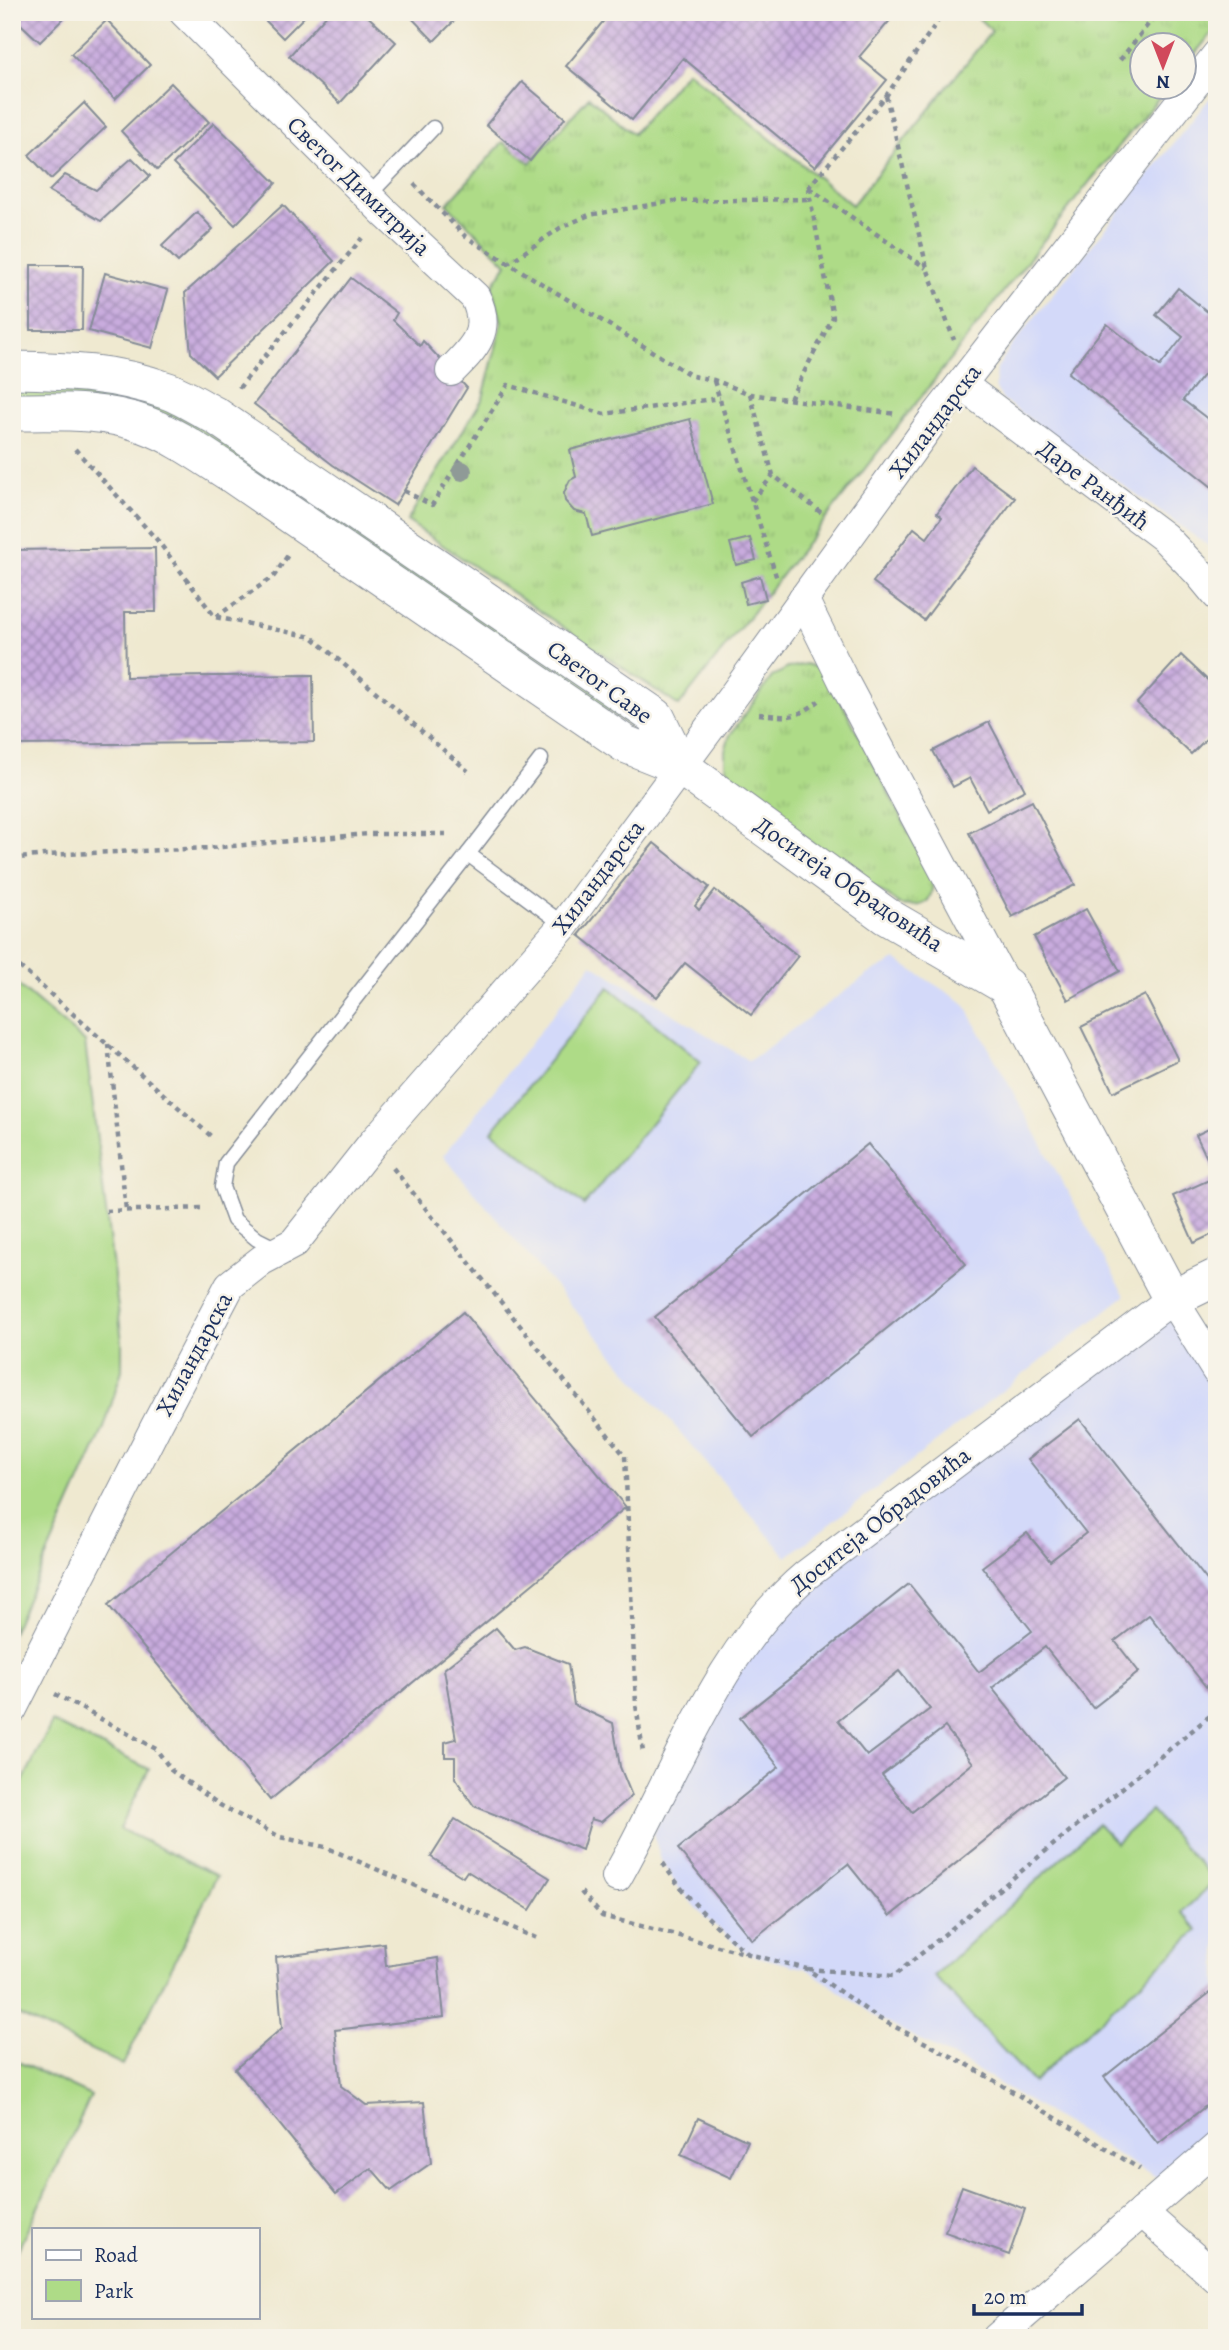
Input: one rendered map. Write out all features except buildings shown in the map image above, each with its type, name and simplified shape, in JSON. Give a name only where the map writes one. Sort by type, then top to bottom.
[{"type":"street","name":"Светог Димитрија","points":[[184,12],[376,204],[475,297],[482,311],[478,341],[451,371]]},
{"type":"street","name":"Хиландарска","points":[[12,1709],[230,1285],[262,1260],[294,1243],[373,1143],[564,925],[731,699],[792,595],[962,385],[1217,55]]},
{"type":"street","name":"Светог Саве","points":[[12,370],[86,371],[128,379],[170,392],[216,416],[656,717],[680,766]]},
{"type":"street","name":"Даре Ранђић","points":[[962,385],[1164,537],[1217,595]]},
{"type":"street","name":"Светог Саве","points":[[12,412],[99,414],[145,424],[181,442],[625,744],[680,766]]},
{"type":"street","points":[[792,595],[844,682],[1172,1299],[1217,1370]]},
{"type":"street","name":"Доситеја Обрадовића","points":[[680,766],[886,916],[1006,986]]},
{"type":"street","points":[[1172,1299],[1217,1277]]},
{"type":"street","name":"Доситеја Обрадовића","points":[[617,1877],[652,1815],[704,1708],[739,1654],[784,1594],[1172,1299]]},
{"type":"street","points":[[997,2338],[1217,2147]]},
{"type":"street","points":[[1142,2212],[1217,2278]]},
{"type":"lane","points":[[376,204],[396,167],[433,128]]},
{"type":"lane","points":[[280,1251],[234,1220],[222,1187],[226,1163],[541,759]]},
{"type":"lane","points":[[468,854],[564,925]]},
{"type":"path","points":[[808,188],[886,96],[944,12]]},
{"type":"path","points":[[1120,60],[1158,12]]},
{"type":"path","points":[[886,96],[927,268],[956,345]]},
{"type":"path","points":[[396,167],[467,237],[692,376],[714,380],[750,394],[907,415]]},
{"type":"path","points":[[790,399],[833,317],[808,188]]},
{"type":"path","points":[[808,188],[927,268]]},
{"type":"path","points":[[508,264],[560,228],[589,215],[674,201],[811,199]]},
{"type":"path","points":[[216,416],[376,204]]},
{"type":"path","points":[[714,380],[752,501],[792,595]]},
{"type":"path","points":[[404,491],[432,505],[508,384],[604,414],[720,398]]},
{"type":"path","points":[[750,394],[773,475],[825,515]]},
{"type":"path","points":[[72,445],[158,541],[215,617],[312,636],[468,771]]},
{"type":"path","points":[[752,501],[773,475]]},
{"type":"path","points":[[215,617],[274,576],[289,554]]},
{"type":"path","points":[[731,699],[756,714],[792,717],[802,714],[844,682]]},
{"type":"path","points":[[12,859],[44,855],[210,848],[368,834],[483,834]]},
{"type":"path","points":[[12,960],[233,1155]]},
{"type":"path","points":[[108,1044],[126,1210]]},
{"type":"path","points":[[373,1143],[625,1456],[636,1705],[644,1760]]},
{"type":"path","points":[[106,1211],[230,1207]]},
{"type":"path","points":[[27,1681],[73,1702],[156,1748],[172,1771],[220,1805],[280,1837],[325,1847],[536,1938]]},
{"type":"path","points":[[581,1892],[602,1916],[807,1969],[894,1976],[1217,1710]]},
{"type":"path","points":[[652,1815],[653,1833],[661,1860],[677,1886],[704,1916],[748,1954]]},
{"type":"path","points":[[807,1969],[877,2018],[970,2066],[1135,2166]]},
{"type":"shaded area","points":[[1210,98],[1217,104],[1217,552],[1003,400],[995,387],[997,368],[1010,348]]},
{"type":"shaded area","points":[[896,960],[964,1003],[1125,1296],[787,1557],[443,1156],[592,964],[749,1061],[869,974]]},
{"type":"shaded area","points":[[1159,1309],[1217,1371],[1217,2147],[1171,2187],[970,2066],[878,2018],[807,1969],[748,1954],[704,1916],[677,1886],[661,1860],[653,1833],[765,1617]]},
{"type":"green space","points":[[972,12],[1217,12],[1217,27],[1198,50],[1198,32],[1128,32],[1128,102],[1155,102],[1091,180],[679,706],[407,521],[483,398],[502,323],[492,286],[507,264],[447,204],[503,142],[530,163],[589,97],[633,134],[687,71],[852,205],[992,31]]},
{"type":"green space","points":[[12,390],[106,394],[142,401],[173,413],[640,715],[632,727],[187,437],[12,405]]},
{"type":"green space","points":[[806,664],[821,669],[829,677],[933,879],[929,899],[921,905],[901,905],[739,793],[725,765],[725,750],[730,735],[772,677],[788,668]]},
{"type":"green space","points":[[12,980],[85,1042],[122,1341],[122,1370],[104,1428],[12,1633]]},
{"type":"green space","points":[[609,987],[701,1062],[584,1205],[492,1131]]},
{"type":"green space","points":[[52,1722],[149,1769],[120,1829],[217,1876],[123,2065],[12,2012],[12,1804]]},
{"type":"green space","points":[[1151,1811],[1215,1881],[1182,1912],[1198,1930],[1033,2082],[934,1976],[1098,1824],[1116,1843]]},
{"type":"green space","points":[[12,2059],[91,2096],[12,2262]]}]
